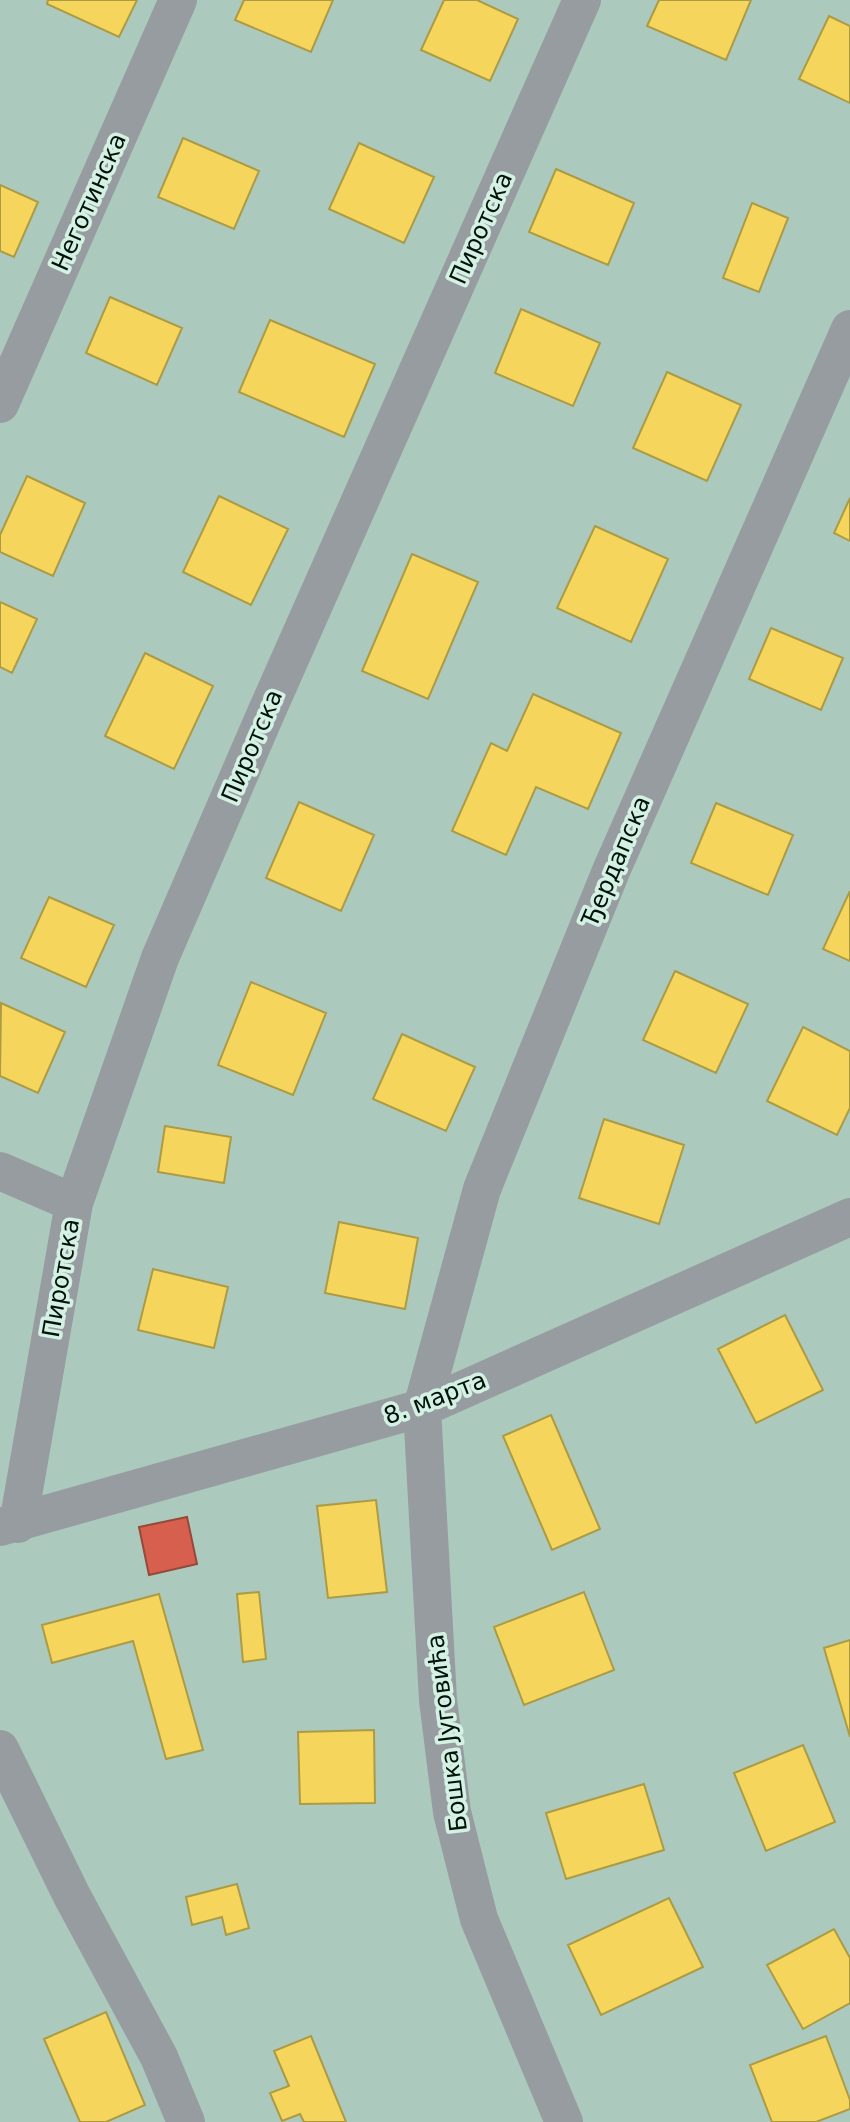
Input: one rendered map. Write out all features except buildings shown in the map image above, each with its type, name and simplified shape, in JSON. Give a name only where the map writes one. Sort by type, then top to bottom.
[{"type":"street","name":"Неготинска","points":[[0,404],[178,0]]},
{"type":"street","name":"Пиротска","points":[[9,1525],[74,1203],[160,958],[265,713],[582,0]]},
{"type":"street","name":"Ђердапска","points":[[422,1408],[482,1189],[611,871],[850,329]]},
{"type":"street","points":[[0,1171],[74,1203]]},
{"type":"street","name":"8. марта","points":[[9,1525],[422,1408],[850,1217]]},
{"type":"street","name":"Бошка Југовића","points":[[422,1408],[438,1700],[452,1812],[479,1919],[564,2122]]},
{"type":"street","points":[[0,1749],[72,1896],[159,2057],[186,2122]]}]
